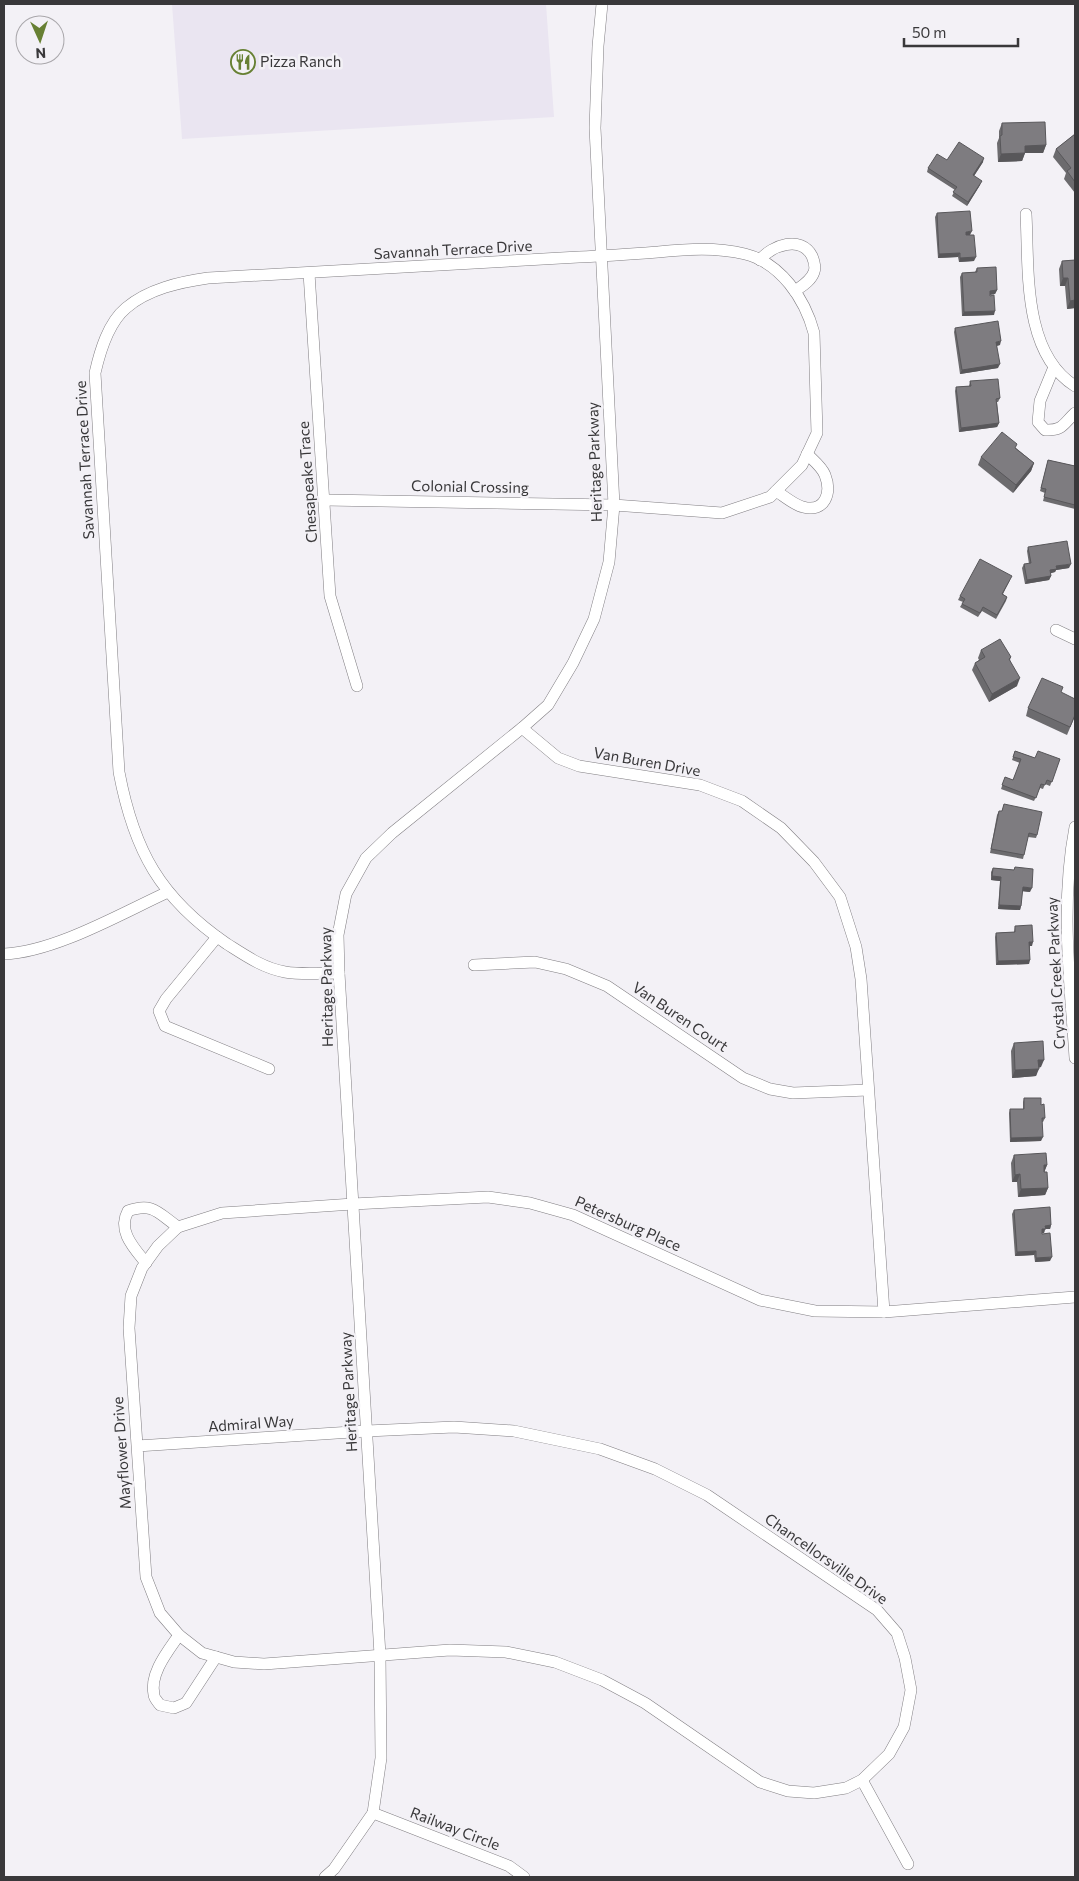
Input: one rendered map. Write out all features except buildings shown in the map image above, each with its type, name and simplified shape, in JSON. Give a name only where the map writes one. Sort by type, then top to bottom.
[{"type":"street","name":"Heritage Parkway","points":[[325,1877],[334,1869],[373,1813],[381,1758],[380,1655],[338,935],[346,894],[366,858],[392,833],[522,728],[548,704],[573,663],[594,619],[609,562],[614,505],[595,128],[598,46],[602,4]]},
{"type":"street","points":[[1026,214],[1033,318],[1041,342],[1054,367],[1064,379],[1075,386]]},
{"type":"street","points":[[760,260],[774,248],[788,244],[801,245],[810,251],[814,260],[815,271],[808,281],[795,291]]},
{"type":"street","name":"Savannah Terrace Drive","points":[[339,973],[286,972],[252,961],[217,937],[186,912],[158,878],[139,845],[126,808],[119,772],[95,373],[100,351],[111,327],[125,308],[175,283],[208,278],[601,256],[709,248],[747,254],[779,273],[795,291],[810,318],[814,333],[817,433],[807,454]]},
{"type":"street","name":"Chesapeake Trace","points":[[309,273],[330,596],[357,686]]},
{"type":"street","points":[[1054,367],[1040,401],[1038,422],[1045,430],[1056,431],[1066,424],[1075,413]]},
{"type":"street","points":[[776,491],[802,507],[815,509],[824,503],[828,490],[825,473],[807,454]]},
{"type":"street","name":"Colonial Crossing","points":[[325,500],[614,505],[722,513],[770,497],[802,465],[807,454]]},
{"type":"street","points":[[1056,630],[1075,639]]},
{"type":"street","name":"Van Buren Drive","points":[[522,728],[558,758],[579,766],[700,785],[742,801],[781,828],[814,862],[840,897],[856,947],[861,979],[868,1090]]},
{"type":"street","name":"Crystal Creek Parkway","points":[[1075,827],[1068,873],[1066,933],[1075,1058]]},
{"type":"street","points":[[4,954],[37,949],[62,940],[168,892]]},
{"type":"street","points":[[217,937],[166,999],[159,1011],[165,1026],[269,1070]]},
{"type":"street","name":"Van Buren Court","points":[[474,965],[535,962],[566,969],[608,986],[743,1078],[770,1089],[793,1093],[868,1090]]},
{"type":"street","points":[[868,1090],[884,1312]]},
{"type":"street","name":"Petersburg Place","points":[[353,1204],[488,1197],[530,1203],[573,1215],[760,1300],[815,1311],[884,1312],[1075,1297]]},
{"type":"street","name":"Mayflower Drive","points":[[353,1204],[222,1213],[178,1227],[158,1246],[146,1263],[131,1296],[128,1328],[146,1577],[160,1613],[179,1635],[202,1653],[234,1662],[264,1664],[380,1655]]},
{"type":"street","points":[[146,1263],[125,1234],[124,1219],[128,1211],[141,1206],[154,1209],[178,1227]]},
{"type":"street","name":"Chancellorsville Drive","points":[[367,1431],[454,1427],[514,1431],[600,1449],[655,1470],[707,1495],[877,1610],[897,1634],[906,1658],[911,1690],[904,1728],[889,1754],[862,1780],[846,1788],[814,1792],[788,1791],[760,1782],[646,1704],[602,1680],[555,1662],[506,1652],[450,1650],[380,1655]]},
{"type":"street","name":"Admiral Way","points":[[137,1446],[367,1431]]},
{"type":"street","points":[[179,1635],[160,1663],[155,1677],[154,1696],[160,1705],[174,1708],[186,1703],[216,1657]]},
{"type":"street","points":[[862,1780],[908,1864]]},
{"type":"street","name":"Railway Circle","points":[[373,1813],[509,1866],[524,1877]]},
{"type":"shaded area","points":[[172,4],[546,4],[554,117],[182,139]]},
{"type":"place","name":"Pizza Ranch","points":[[243,62]]}]
